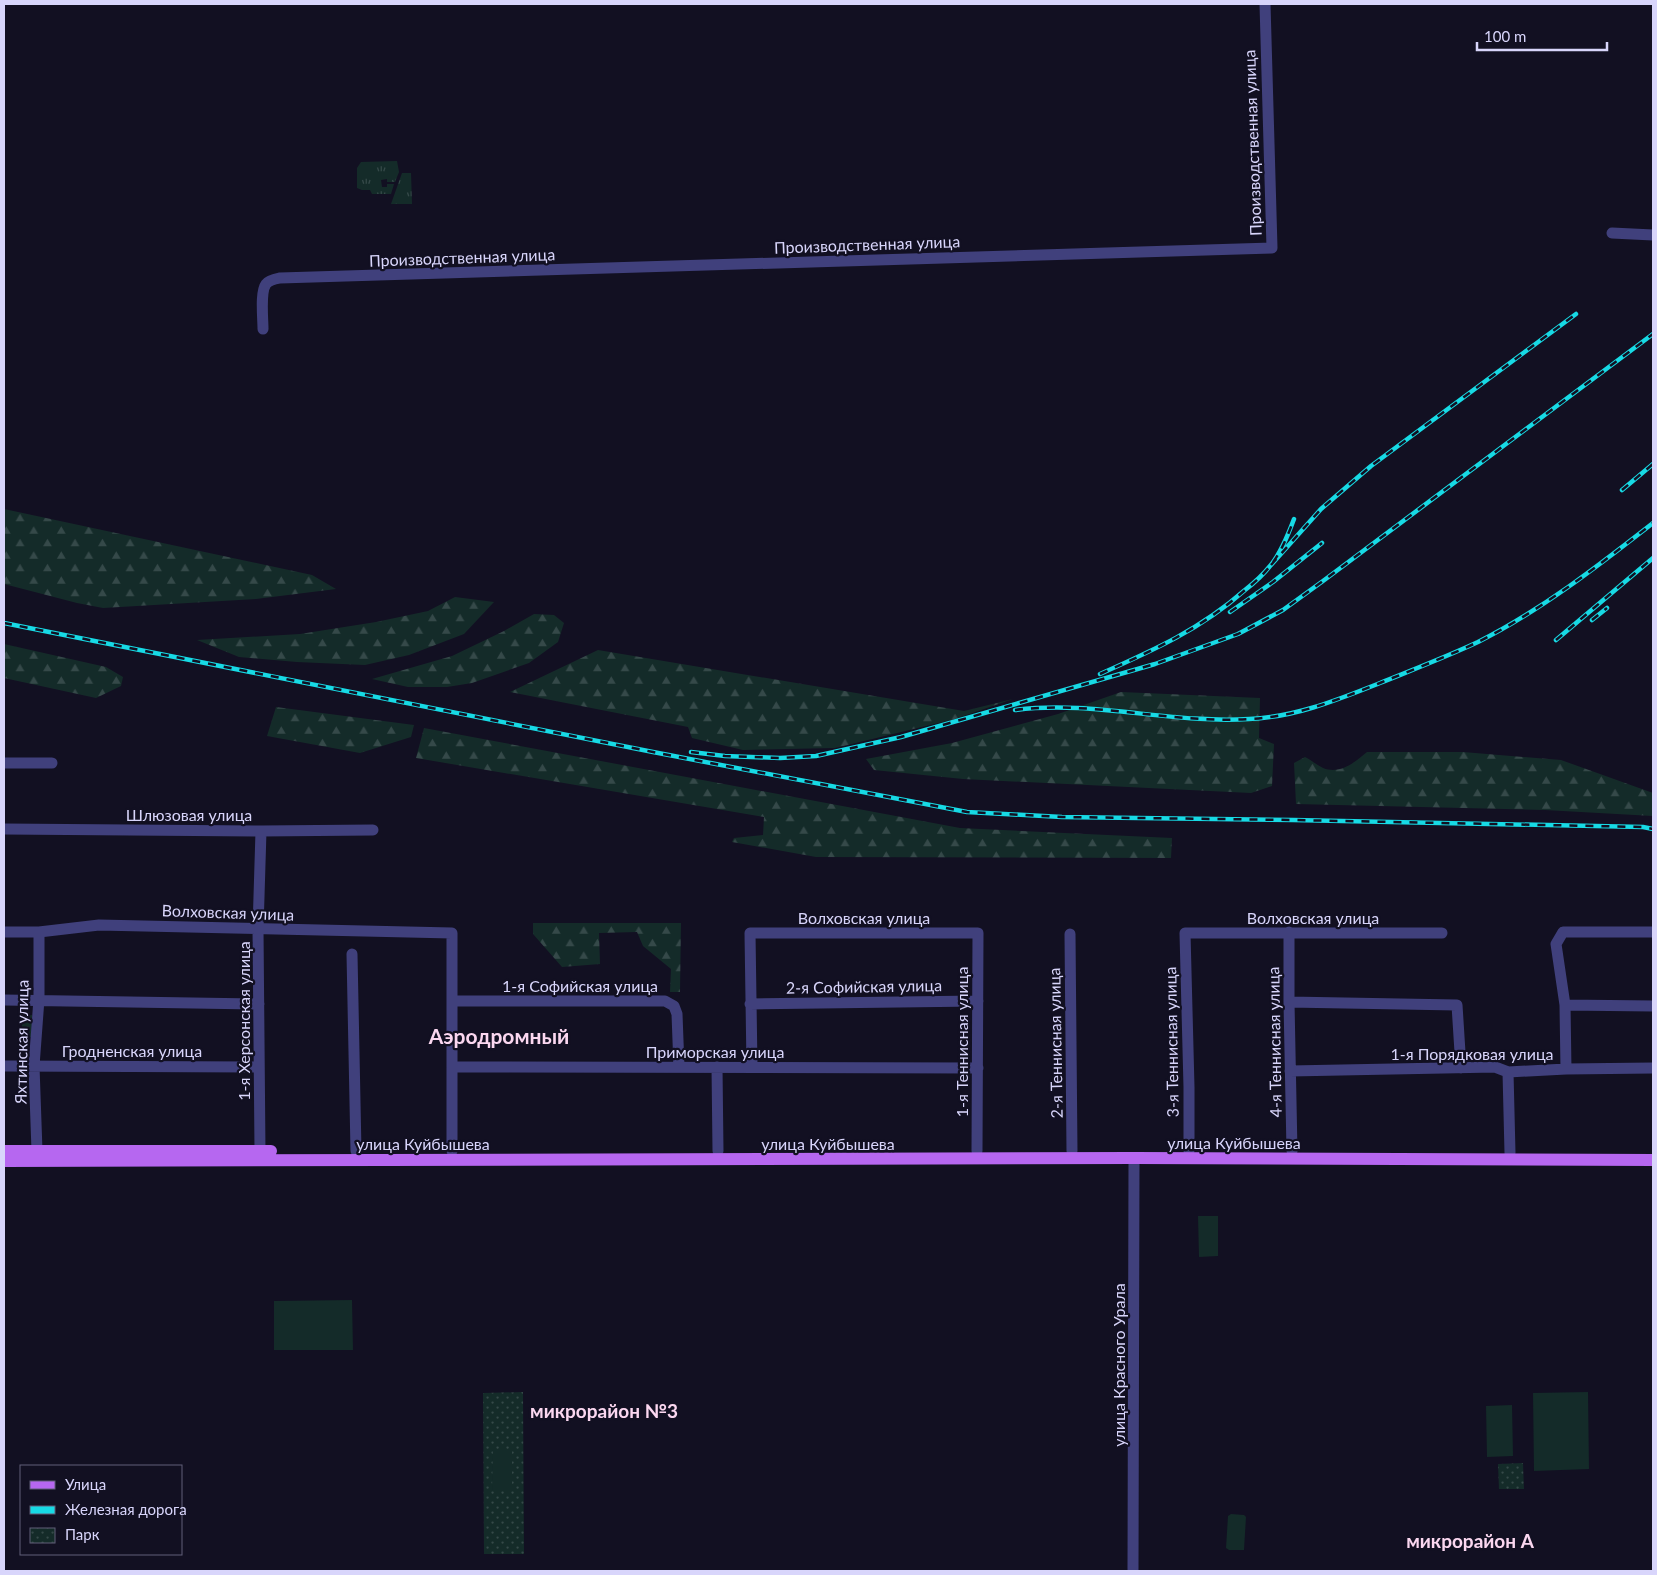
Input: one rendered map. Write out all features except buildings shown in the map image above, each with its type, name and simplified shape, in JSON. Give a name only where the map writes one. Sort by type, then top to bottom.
[{"type":"main road","name":"улица Куйбышева","points":[[4,1151],[37,1156],[1292,1155],[1510,1156],[1653,1160]]},
{"type":"main road","name":"улица Куйбышева","points":[[978,1155],[1072,1151],[1134,1155],[1189,1151],[1292,1155]]},
{"type":"main road","name":"улица Куйбышева","points":[[1510,1156],[1653,1152]]},
{"type":"main road","name":"улица Куйбышева","points":[[4,1161],[37,1156]]},
{"type":"street","name":"Производственная улица","points":[[263,329],[263,293],[265,285],[270,280],[280,278],[1272,248],[1265,4]]},
{"type":"street","points":[[1612,233],[1653,235]]},
{"type":"street","points":[[4,762],[52,763]]},
{"type":"street","name":"Шлюзовая улица","points":[[4,829],[373,830]]},
{"type":"street","name":"1-я Херсонская улица","points":[[260,1156],[258,929],[261,831]]},
{"type":"street","name":"Волховская улица","points":[[4,932],[39,932],[99,925],[452,933],[452,1001]]},
{"type":"street","name":"Яхтинская улица","points":[[37,1156],[34,1066],[39,1000],[39,932]]},
{"type":"street","name":"4-я Теннисная улица","points":[[1289,932],[1292,1155]]},
{"type":"street","points":[[1566,1070],[1565,1005],[1556,944],[1563,932],[1653,932]]},
{"type":"street","name":"Волховская улица","points":[[750,1004],[750,933],[978,933]]},
{"type":"street","name":"1-я Теннисная улица","points":[[978,933],[978,1155]]},
{"type":"street","name":"Волховская улица","points":[[1185,933],[1442,933]]},
{"type":"street","name":"3-я Теннисная улица","points":[[1185,933],[1189,1151]]},
{"type":"street","name":"2-я Теннисная улица","points":[[1070,934],[1072,1151]]},
{"type":"street","points":[[352,954],[356,1156]]},
{"type":"street","points":[[4,1000],[259,1004]]},
{"type":"street","points":[[451,1155],[452,1001]]},
{"type":"street","name":"1-я Софийская улица","points":[[452,1001],[665,1001],[674,1006],[677,1014],[679,1068]]},
{"type":"street","name":"2-я Софийская улица","points":[[750,1004],[978,1001]]},
{"type":"street","points":[[1289,1002],[1457,1005],[1461,1068]]},
{"type":"street","points":[[750,1004],[752,1068]]},
{"type":"street","points":[[1565,1005],[1653,1006]]},
{"type":"street","name":"Гродненская улица","points":[[4,1066],[259,1067]]},
{"type":"street","name":"Приморская улица","points":[[452,1067],[978,1068]]},
{"type":"street","name":"1-я Порядковая улица","points":[[1290,1071],[1495,1067],[1508,1072],[1653,1068]]},
{"type":"street","points":[[717,1068],[718,1155]]},
{"type":"street","points":[[1508,1072],[1510,1156]]},
{"type":"street","name":"улица Красного Урала","points":[[1133,1571],[1134,1155]]},
{"type":"green space","points":[[397,161],[399,172],[395,182],[387,182],[387,179],[381,180],[382,187],[387,187],[387,184],[394,184],[391,194],[372,194],[370,190],[357,188],[357,168],[361,162]]},
{"type":"green space","points":[[402,173],[411,173],[412,204],[391,204]]},
{"type":"green space","points":[[4,509],[312,575],[336,589],[256,599],[103,608],[77,603],[4,584]]},
{"type":"green space","points":[[455,597],[494,602],[464,634],[409,655],[365,665],[239,657],[197,640],[300,634],[376,622],[428,611]]},
{"type":"green space","points":[[534,614],[554,615],[564,623],[558,642],[529,663],[472,683],[447,687],[408,687],[372,679],[452,656]]},
{"type":"green space","points":[[4,644],[106,667],[123,677],[121,686],[96,698],[4,678]]},
{"type":"green space","points":[[598,650],[964,711],[1013,699],[955,719],[835,748],[743,750],[692,738],[688,727],[510,692]]},
{"type":"green space","points":[[1121,692],[1260,698],[1259,738],[1274,744],[1272,786],[1251,793],[963,779],[874,770],[866,759],[952,743],[1058,714]]},
{"type":"green space","points":[[276,707],[414,725],[411,737],[360,753],[267,736]]},
{"type":"green space","points":[[424,728],[960,828],[1172,838],[1171,858],[816,857],[732,842],[734,838],[763,835],[764,817],[416,758]]},
{"type":"green space","points":[[1367,752],[1463,752],[1561,760],[1653,793],[1653,816],[1545,810],[1296,804],[1294,763],[1305,757],[1323,768],[1335,770],[1347,766]]},
{"type":"green space","points":[[533,923],[681,923],[680,992],[670,992],[671,969],[643,946],[637,932],[599,933],[600,964],[562,967],[533,934]]},
{"type":"green space","points":[[22,1015],[32,1015],[32,1037],[22,1037]]},
{"type":"green space","points":[[1198,1216],[1218,1216],[1218,1256],[1199,1257]]},
{"type":"green space","points":[[352,1300],[353,1350],[274,1350],[274,1301]]},
{"type":"green space","points":[[523,1392],[524,1554],[484,1554],[483,1393]]},
{"type":"green space","points":[[1588,1392],[1589,1469],[1534,1471],[1533,1393]]},
{"type":"green space","points":[[1512,1405],[1513,1456],[1487,1457],[1486,1406]]},
{"type":"green space","points":[[493,1450],[512,1450],[512,1490],[492,1490]]},
{"type":"green space","points":[[1523,1463],[1524,1489],[1499,1489],[1498,1464]]},
{"type":"green space","points":[[1231,1514],[1244,1515],[1246,1517],[1244,1550],[1229,1550],[1226,1548],[1228,1516]]},
{"type":"railway","points":[[1271,565],[1321,509],[1371,466],[1576,314]]},
{"type":"railway","points":[[691,752],[725,756],[780,758],[816,756],[901,737],[1155,664],[1238,634],[1283,610],[1653,334]]},
{"type":"railway","points":[[1622,490],[1653,464]]},
{"type":"railway","points":[[1100,674],[1176,638],[1228,604],[1255,582],[1274,561],[1281,550],[1294,519]]},
{"type":"railway","points":[[1015,710],[1074,708],[1220,720],[1266,718],[1316,707],[1441,658],[1501,630],[1568,587],[1653,523]]},
{"type":"railway","points":[[1230,612],[1273,582],[1322,543]]},
{"type":"railway","points":[[1556,640],[1653,558]]},
{"type":"railway","points":[[1592,620],[1607,608]]},
{"type":"railway","points":[[4,623],[653,752],[967,812],[1062,817],[1643,827],[1653,829]]},
{"type":"district","name":"Аэродромный","points":[[499,1035]]},
{"type":"district","name":"микрорайон №3","points":[[604,1410]]},
{"type":"district","name":"микрорайон А","points":[[1470,1540]]}]
